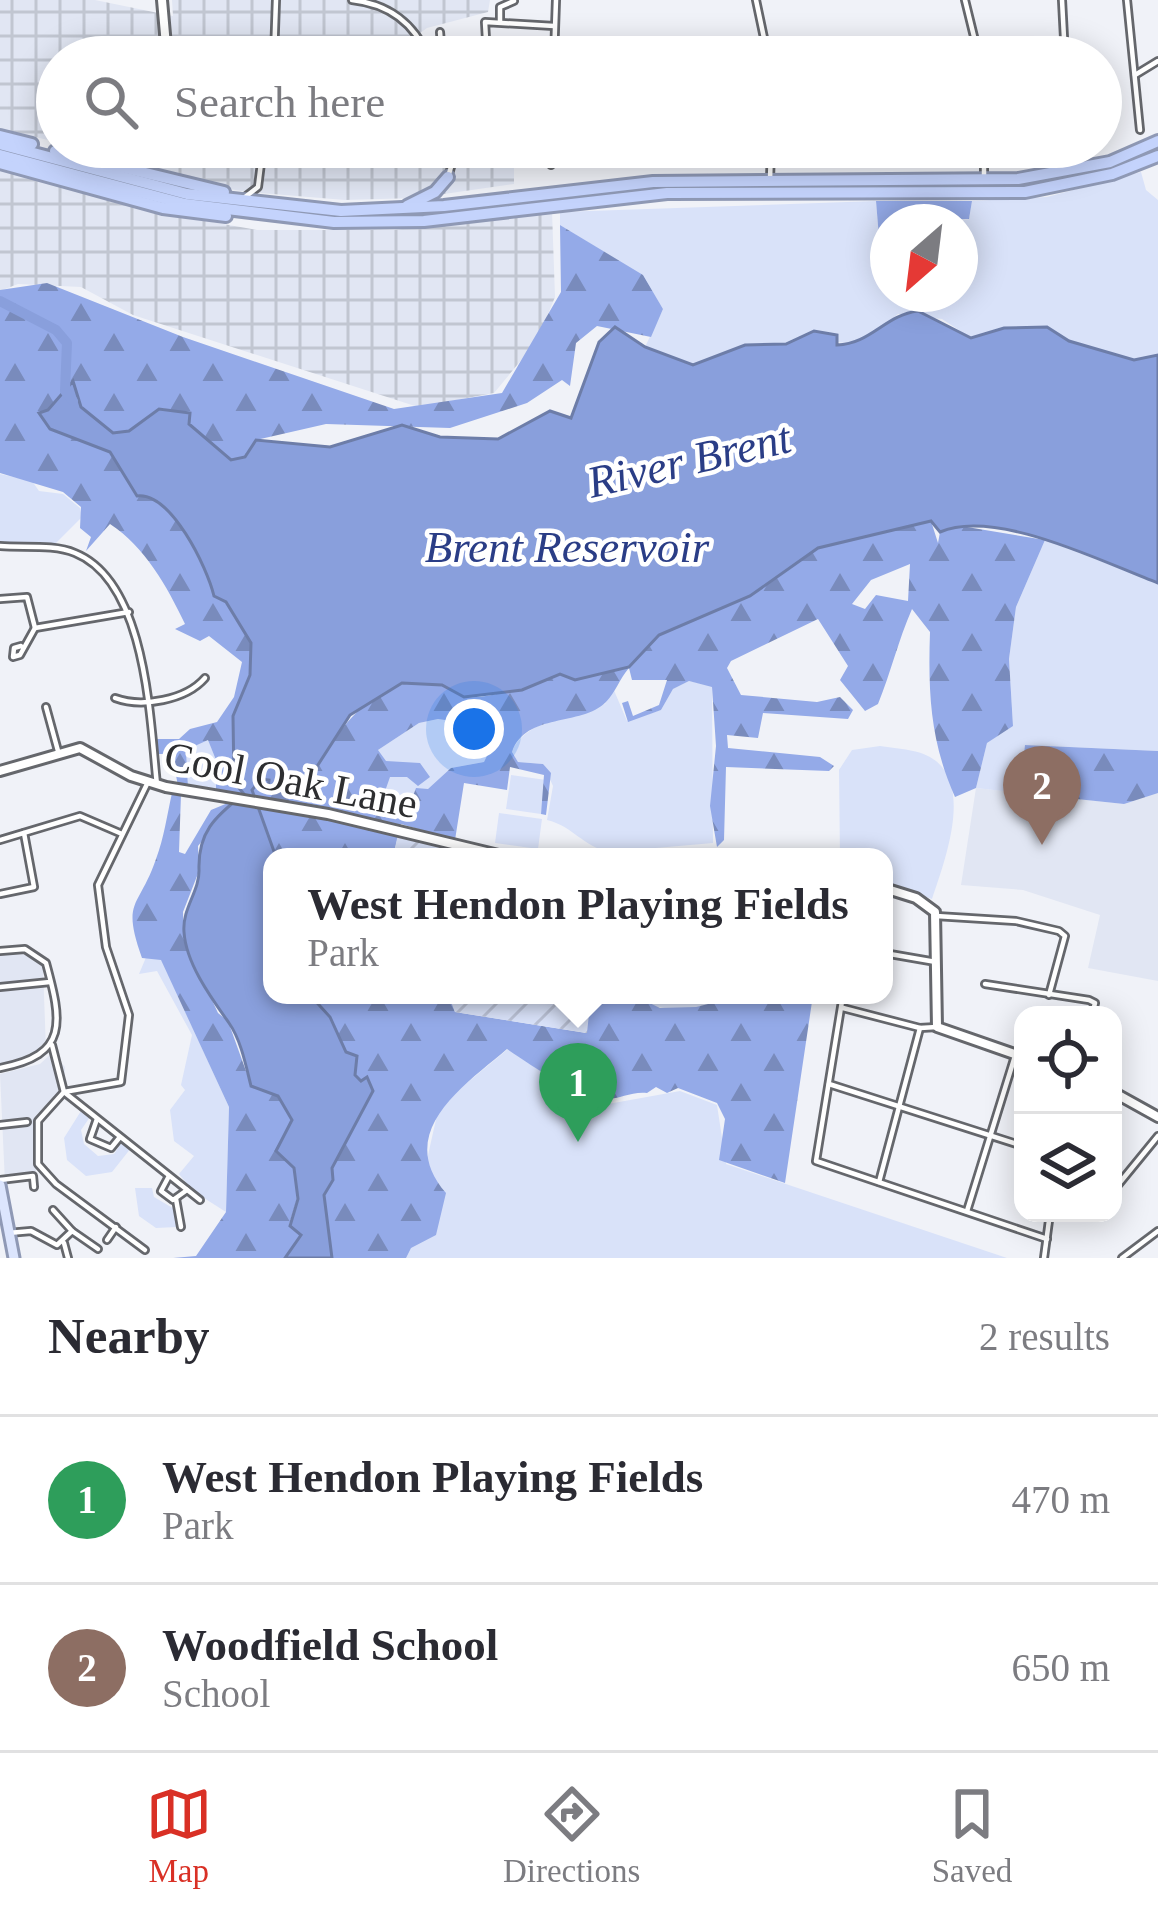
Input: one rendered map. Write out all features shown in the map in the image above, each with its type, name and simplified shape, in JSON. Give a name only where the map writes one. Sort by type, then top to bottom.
[{"type":"highway","points":[[0,140],[36,158]]},
{"type":"highway","points":[[0,140],[36,149]]},
{"type":"highway","points":[[1122,153],[1158,141]]},
{"type":"highway","points":[[0,159],[163,208],[213,217],[424,221],[667,194],[1025,193],[1112,174],[1158,156]]},
{"type":"highway","points":[[0,159],[30,157]]},
{"type":"highway","points":[[76,168],[254,215]]},
{"type":"highway","points":[[119,168],[159,188],[275,205],[401,209],[612,184],[983,181],[1079,168]]},
{"type":"highway","points":[[448,177],[449,193],[469,203]]},
{"type":"highway","points":[[401,209],[435,192],[448,177]]},
{"type":"highway","points":[[159,188],[275,205]]},
{"type":"main road","points":[[0,1183],[14,1258]]},
{"type":"street","points":[[162,0],[167,36]]},
{"type":"street","points":[[275,36],[276,0]]},
{"type":"street","points":[[352,0],[400,17],[420,36]]},
{"type":"street","points":[[554,36],[556,0]]},
{"type":"street","points":[[756,0],[764,36]]},
{"type":"street","points":[[965,0],[974,36]]},
{"type":"street","points":[[1062,0],[1064,36]]},
{"type":"street","points":[[1127,0],[1140,130]]},
{"type":"street","points":[[500,23],[500,7],[514,1]]},
{"type":"street","points":[[485,36],[485,22],[554,26]]},
{"type":"street","points":[[440,32],[440,36]]},
{"type":"street","points":[[1135,75],[1158,61]]},
{"type":"street","points":[[127,170],[136,168]]},
{"type":"street","points":[[159,188],[160,168]]},
{"type":"street","points":[[245,197],[258,187],[260,168]]},
{"type":"street","points":[[448,177],[451,168]]},
{"type":"street","points":[[770,168],[770,180]]},
{"type":"street","points":[[983,168],[983,181]]},
{"type":"street","points":[[0,546],[71,550],[86,558],[129,612],[148,701],[152,784],[98,885],[106,947],[129,1015],[122,1082],[64,1092],[38,1121],[38,1164],[44,1174],[145,1250]]},
{"type":"street","points":[[0,599],[27,597],[35,628]]},
{"type":"street","points":[[21,646],[35,628],[129,612]]},
{"type":"street","points":[[115,698],[148,701],[191,693],[206,678]]},
{"type":"street","points":[[0,771],[58,752],[46,707]]},
{"type":"street","name":"Cool Oak Lane","points":[[58,752],[85,749],[152,784],[466,848]]},
{"type":"street","points":[[0,840],[80,816],[122,834]]},
{"type":"street","points":[[0,894],[34,887],[24,833]]},
{"type":"street","points":[[893,891],[925,902],[936,916],[937,1028]]},
{"type":"street","points":[[936,916],[1016,920],[1059,931],[1064,936],[1049,994]]},
{"type":"street","points":[[0,952],[35,953],[46,963],[52,1046],[64,1092],[200,1200]]},
{"type":"street","points":[[893,955],[936,962]]},
{"type":"street","points":[[0,987],[50,982]]},
{"type":"street","points":[[985,984],[1089,1000],[1094,1006]]},
{"type":"street","points":[[842,1004],[817,1161],[1047,1239]]},
{"type":"street","points":[[842,1007],[920,1028],[937,1028],[1014,1054]]},
{"type":"street","points":[[879,1182],[920,1028]]},
{"type":"street","points":[[0,1068],[40,1058],[52,1046]]},
{"type":"street","points":[[967,1211],[1014,1070]]},
{"type":"street","points":[[830,1084],[1014,1143]]},
{"type":"street","points":[[1122,1096],[1156,1112]]},
{"type":"street","points":[[98,1119],[90,1139],[101,1148],[111,1148],[120,1137]]},
{"type":"street","points":[[0,1125],[27,1122]]},
{"type":"street","points":[[1122,1180],[1158,1136]]},
{"type":"street","points":[[0,1183],[33,1175],[34,1186]]},
{"type":"street","points":[[169,1176],[161,1191],[176,1199]]},
{"type":"street","points":[[176,1199],[187,1190]]},
{"type":"street","points":[[176,1199],[181,1227]]},
{"type":"street","points":[[53,1210],[98,1249]]},
{"type":"street","points":[[1044,1258],[1049,1222]]},
{"type":"street","points":[[107,1240],[116,1227]]},
{"type":"street","points":[[68,1258],[64,1243],[72,1231]]},
{"type":"street","points":[[1123,1258],[1158,1231]]},
{"type":"street","points":[[8,1233],[31,1232],[48,1244],[64,1243]]},
{"type":"shaded area","points":[[0,0],[95,0],[173,16],[172,0],[490,0],[488,12],[427,28],[416,36],[36,36],[36,137],[0,129]]},
{"type":"shaded area","points":[[0,168],[155,212],[257,230],[394,230],[552,211],[555,297],[537,341],[494,393],[418,407],[133,315],[81,287],[18,284],[0,291]]},
{"type":"shaded area","points":[[137,168],[514,168],[514,184],[416,198],[345,200],[247,192]]},
{"type":"shaded area","points":[[1141,172],[1146,190],[1158,200],[1158,355],[1134,360],[1069,341],[1047,327],[1004,328],[971,338],[942,319],[898,314],[858,341],[838,342],[814,331],[786,344],[745,345],[693,366],[645,347],[663,309],[643,276],[560,225],[560,212],[876,201],[870,204],[870,312],[978,312],[978,204],[972,201],[1047,197]]},
{"type":"shaded area","points":[[0,474],[32,481],[39,491],[63,494],[80,508],[82,517],[53,546],[0,544]]},
{"type":"shaded area","points":[[1045,540],[1158,583],[1158,751],[1026,745],[1020,793],[976,788],[987,743],[1013,725],[1009,659],[1016,607]]},
{"type":"shaded area","points":[[689,681],[712,686],[713,843],[598,848],[547,820],[553,786],[543,764],[518,762],[512,752],[518,741],[552,720],[605,704],[613,688],[627,721],[661,710],[673,689]]},
{"type":"shaded area","points":[[438,719],[493,726],[494,741],[484,762],[451,768],[409,814],[376,807],[378,750],[419,723]]},
{"type":"shaded area","points":[[208,739],[216,760],[216,791],[188,787],[186,750]]},
{"type":"shaded area","points":[[880,746],[909,750],[930,757],[947,774],[954,808],[952,827],[932,899],[893,886],[893,848],[840,848],[839,770],[852,750]]},
{"type":"shaded area","points":[[1158,770],[1158,981],[1088,968],[1100,915],[1023,890],[961,885],[976,788],[1124,804]]},
{"type":"shaded area","points":[[511,775],[546,780],[541,814],[506,809]]},
{"type":"shaded area","points":[[499,813],[542,819],[538,848],[495,843]]},
{"type":"shaded area","points":[[398,834],[445,848],[395,848]]},
{"type":"shaded area","points":[[28,954],[43,967],[46,1050],[35,1059],[0,1064],[0,955]]},
{"type":"shaded area","points":[[147,955],[161,959],[229,1107],[226,1212],[193,1191],[179,1174],[194,1156],[174,1141],[170,1110],[185,1090],[181,1085],[192,1035],[157,971],[139,974]]},
{"type":"shaded area","points":[[452,1004],[590,1004],[587,1033],[455,1012]]},
{"type":"shaded area","points":[[648,1004],[710,1004],[672,1009]]},
{"type":"shaded area","points":[[508,1049],[574,1094],[608,1104],[680,1091],[717,1105],[726,1164],[1007,1258],[405,1258],[439,1106]]},
{"type":"shaded area","points":[[52,1053],[65,1067],[64,1092],[38,1120],[34,1176],[5,1183],[0,1074],[40,1064]]},
{"type":"shaded area","points":[[81,1111],[90,1117],[81,1130],[84,1144],[98,1156],[114,1154],[122,1142],[131,1148],[112,1172],[86,1176],[67,1160],[64,1138]]},
{"type":"shaded area","points":[[135,1188],[152,1188],[154,1197],[176,1210],[177,1227],[156,1228],[139,1216]]},
{"type":"green space","points":[[876,201],[972,201],[972,204]]},
{"type":"green space","points":[[560,225],[643,275],[663,309],[651,337],[597,326],[576,343],[570,386],[562,380],[527,403],[450,428],[326,424],[256,440],[244,457],[231,460],[189,424],[190,413],[159,408],[130,431],[112,433],[81,407],[73,382],[48,411],[39,412],[50,429],[110,452],[137,495],[150,498],[174,518],[196,550],[214,596],[226,602],[251,643],[250,675],[233,716],[233,747],[245,794],[216,791],[216,760],[208,740],[186,750],[188,787],[178,786],[172,754],[153,754],[152,739],[179,739],[190,729],[217,722],[234,697],[242,662],[209,636],[200,641],[175,629],[185,624],[171,596],[123,533],[110,524],[86,551],[91,537],[80,528],[81,507],[63,492],[0,473],[0,290],[47,283],[183,337],[394,409],[502,393],[561,292]]},
{"type":"green space","points":[[931,521],[938,543],[940,532],[955,525],[1045,540],[1016,607],[1009,659],[1013,726],[987,743],[976,788],[955,797],[947,776],[932,716],[930,632],[912,609],[878,704],[865,711],[840,680],[848,666],[818,619],[731,661],[727,668],[741,695],[817,702],[840,697],[853,710],[848,719],[763,713],[758,738],[727,735],[728,748],[820,757],[834,766],[829,771],[726,767],[724,840],[717,847],[710,806],[716,746],[712,687],[689,681],[673,689],[661,710],[628,722],[622,703],[628,701],[633,716],[659,705],[667,680],[632,680],[629,668],[595,710],[541,725],[519,739],[512,752],[518,762],[543,764],[551,773],[546,815],[541,814],[544,775],[510,767],[507,790],[464,783],[455,840],[401,824],[395,848],[274,848],[251,790],[262,779],[301,785],[342,728],[375,697],[416,682],[478,697],[564,674],[629,667],[659,635],[750,596],[818,548],[901,524]],"holes":[[[910,564],[908,601],[876,595],[865,609],[852,604],[871,580]],[[438,719],[493,727],[494,741],[484,762],[451,768],[428,789],[416,788],[410,804],[394,804],[392,809],[383,797],[390,777],[407,777],[418,786],[430,777],[420,763],[386,761],[378,750],[419,723]]]},
{"type":"green space","points":[[1025,745],[1158,751],[1158,793],[1124,804],[1020,793]]},
{"type":"green space","points":[[172,793],[181,794],[179,852],[185,854],[211,810],[235,800],[198,846],[199,871],[183,912],[184,940],[218,1013],[228,1021],[251,1085],[278,1096],[292,1120],[276,1151],[294,1168],[297,1199],[289,1225],[302,1234],[285,1258],[173,1258],[196,1256],[226,1212],[229,1107],[161,960],[142,958],[133,925],[135,905],[159,851]]},
{"type":"green space","points":[[316,1004],[453,1004],[455,1012],[586,1033],[590,1004],[660,1008],[812,1004],[785,1183],[719,1160],[725,1119],[717,1103],[678,1088],[667,1093],[656,1087],[647,1093],[600,1098],[564,1085],[507,1049],[455,1094],[431,1130],[427,1150],[432,1171],[446,1193],[436,1235],[411,1248],[406,1258],[332,1258],[324,1195],[333,1180],[332,1168],[373,1092],[368,1078],[362,1081],[355,1076],[357,1057],[346,1053]]},
{"type":"water","name":"Brent Reservoir","points":[[920,312],[971,338],[1004,328],[1047,327],[1069,341],[1134,360],[1158,355],[1158,583],[1020,532],[964,526],[940,532],[931,521],[818,548],[750,596],[659,635],[629,667],[575,680],[560,674],[522,690],[464,697],[442,685],[402,683],[350,715],[307,782],[282,780],[268,789],[269,780],[261,779],[252,790],[273,848],[263,848],[263,1004],[318,1004],[330,1017],[346,1052],[357,1056],[355,1075],[361,1081],[367,1077],[373,1091],[332,1168],[333,1180],[324,1195],[332,1258],[285,1258],[301,1235],[290,1226],[298,1199],[294,1168],[276,1151],[292,1120],[278,1096],[251,1086],[237,1037],[195,969],[184,932],[205,836],[216,818],[244,794],[234,782],[233,716],[250,675],[251,643],[226,602],[214,596],[196,551],[174,518],[150,498],[137,496],[110,452],[50,429],[39,413],[48,410],[73,381],[81,407],[113,433],[129,431],[159,409],[190,413],[189,424],[231,460],[245,457],[256,440],[330,447],[402,425],[440,437],[498,439],[550,411],[571,418],[599,342],[615,327],[645,347],[693,365],[745,345],[786,344],[814,331],[837,335],[837,345],[849,343],[896,318]]},
{"type":"waterway","name":"River Brent","points":[[0,301],[56,330],[67,343],[65,391],[73,401]]},
{"type":"place","name":"Woodfield School","points":[[1042,845]]},
{"type":"place","name":"West Hendon Playing Fields","points":[[578,1142]]}]
